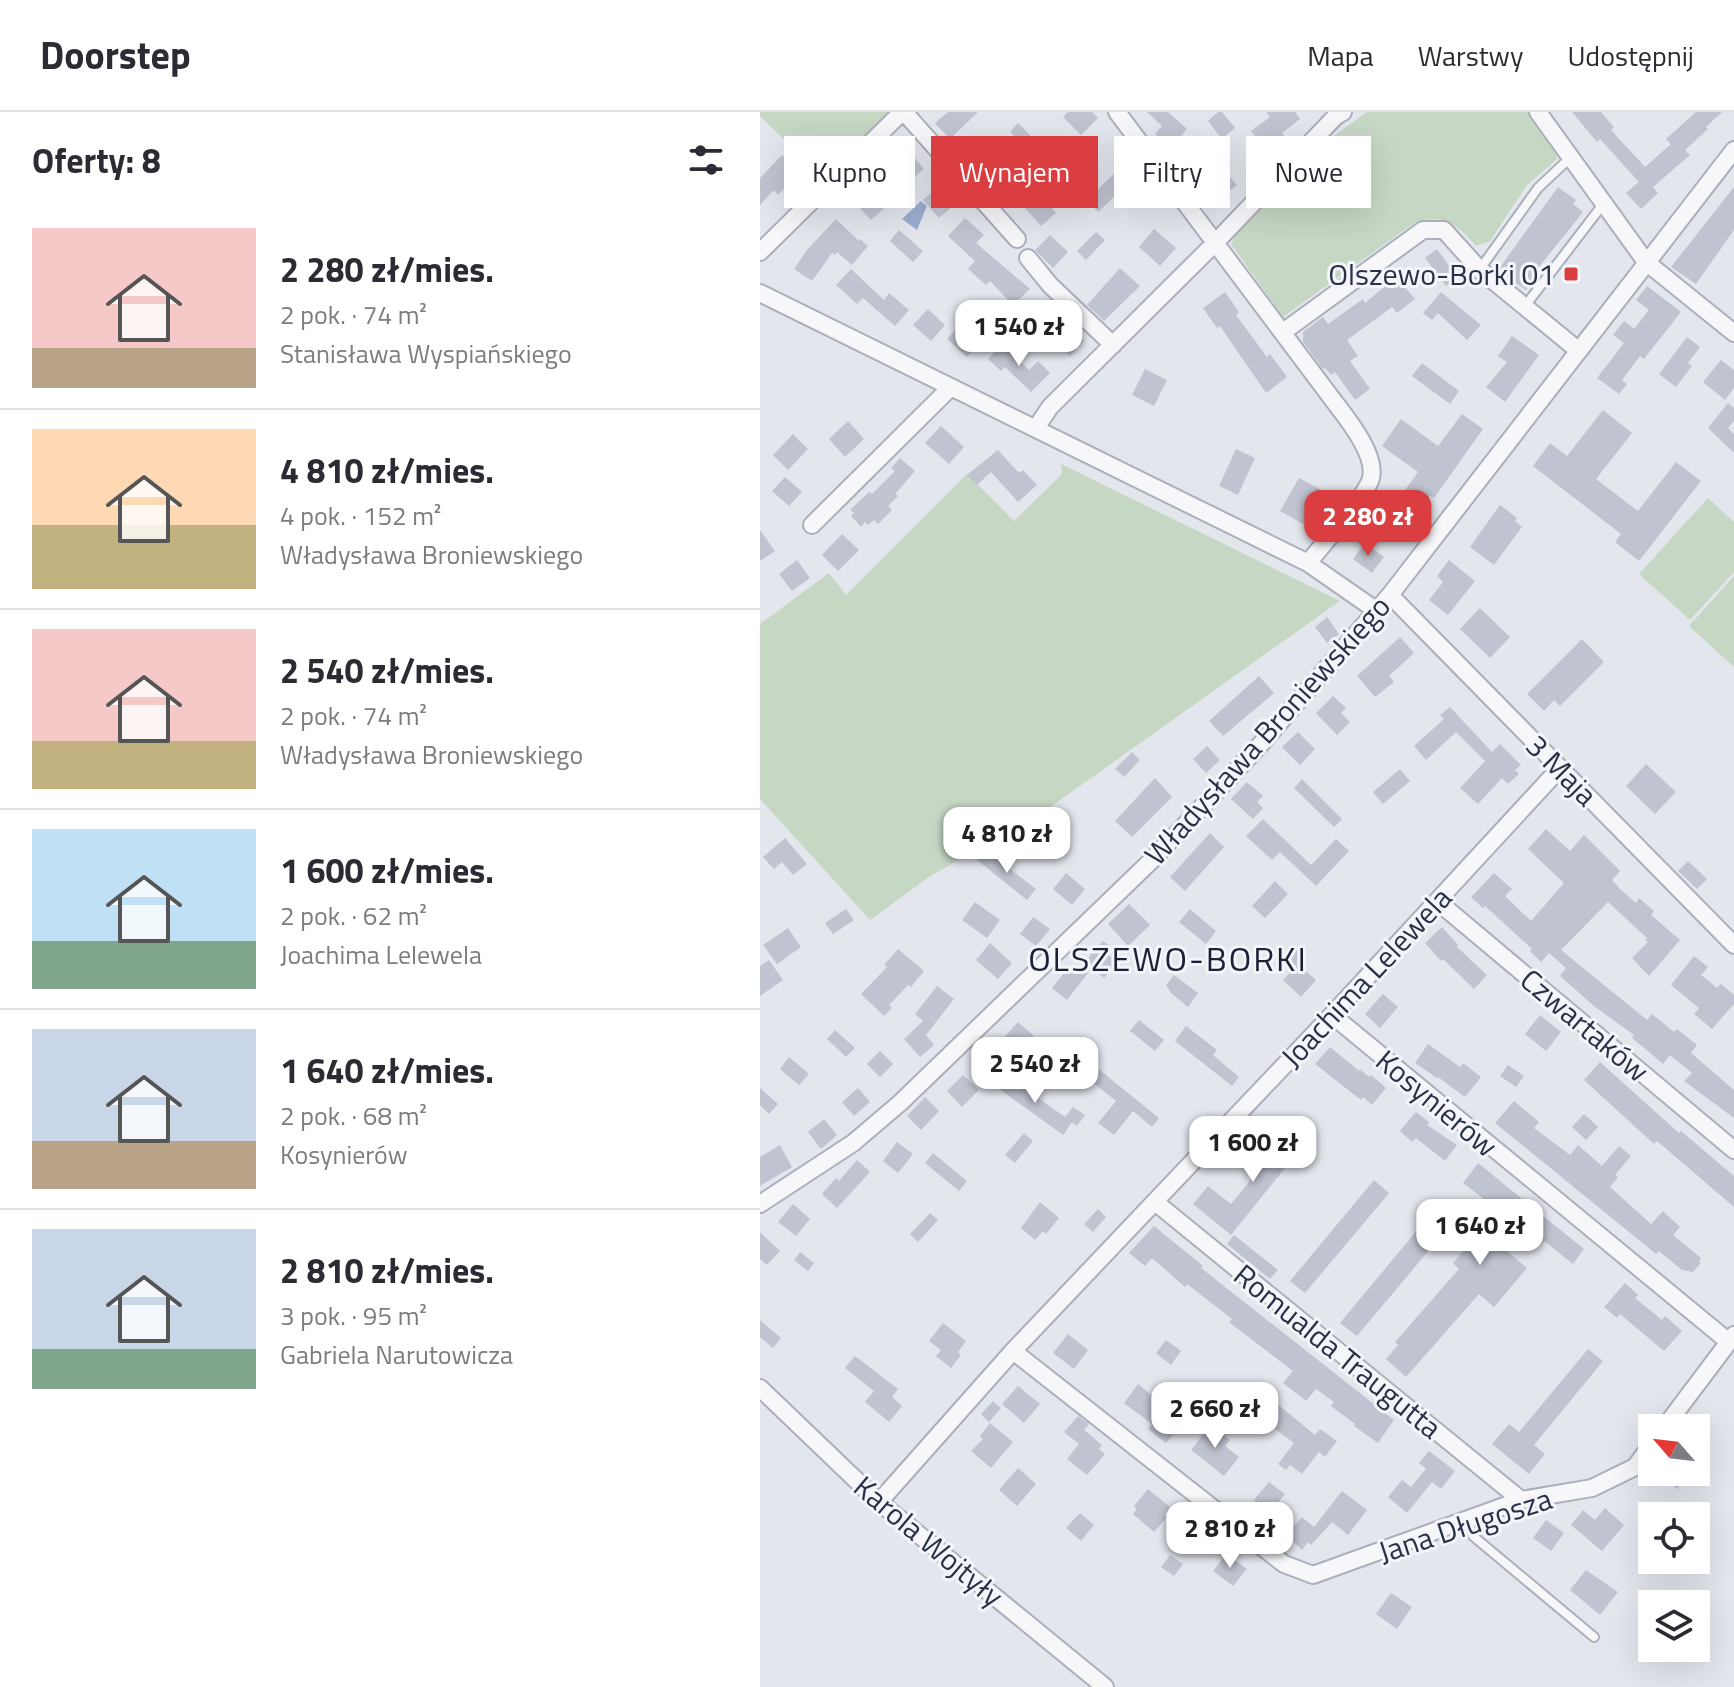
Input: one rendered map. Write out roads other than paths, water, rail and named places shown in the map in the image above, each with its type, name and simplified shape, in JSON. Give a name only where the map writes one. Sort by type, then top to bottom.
[{"type":"street","points":[[760,252],[903,112],[1017,239]]},
{"type":"street","points":[[1117,112],[1351,424],[1363,445],[1371,464],[1371,478],[1364,492],[1308,563]]},
{"type":"street","points":[[1538,112],[1646,262],[1734,333]]},
{"type":"street","points":[[1036,428],[1050,407],[1215,243],[1336,114]]},
{"type":"street","name":"Władysława Broniewskiego","points":[[760,1204],[853,1143],[900,1103],[1154,858],[1260,745],[1390,595],[1734,150]]},
{"type":"street","points":[[1283,332],[1423,230],[1444,230],[1480,270],[1579,351]]},
{"type":"street","points":[[1028,258],[1050,285],[1113,345]]},
{"type":"street","points":[[760,293],[1308,563],[1377,611]]},
{"type":"street","points":[[812,525],[950,388]]},
{"type":"street","name":"3 Maja","points":[[1390,595],[1734,945]]},
{"type":"street","name":"Joachima Lelewela","points":[[879,1502],[1013,1351],[1332,1015],[1560,768]]},
{"type":"street","name":"Czwartaków","points":[[1437,901],[1734,1150]]},
{"type":"street","name":"Kosynierów","points":[[1332,1015],[1732,1338]]},
{"type":"street","name":"Romualda Traugutta","points":[[1155,1202],[1521,1500]]},
{"type":"street","points":[[1675,1414],[1732,1338]]},
{"type":"street","name":"Jana Długosza","points":[[1013,1351],[1284,1564],[1313,1575],[1521,1500],[1592,1488],[1638,1463]]},
{"type":"street","name":"Karola Wojtyły","points":[[760,1388],[879,1502],[1105,1687]]},
{"type":"lane","points":[[1480,270],[1538,188],[1571,157]]},
{"type":"lane","points":[[1525,307],[1604,203]]},
{"type":"lane","points":[[1467,1520],[1473,1536],[1594,1637]]},
{"type":"water","points":[[921,201],[927,206],[917,230],[902,219]]},
{"type":"place","name":"Olszewo-Borki 01","points":[[1571,274]]},
{"type":"district","name":"OLSZEWO-BORKI","points":[[1168,958]]}]
